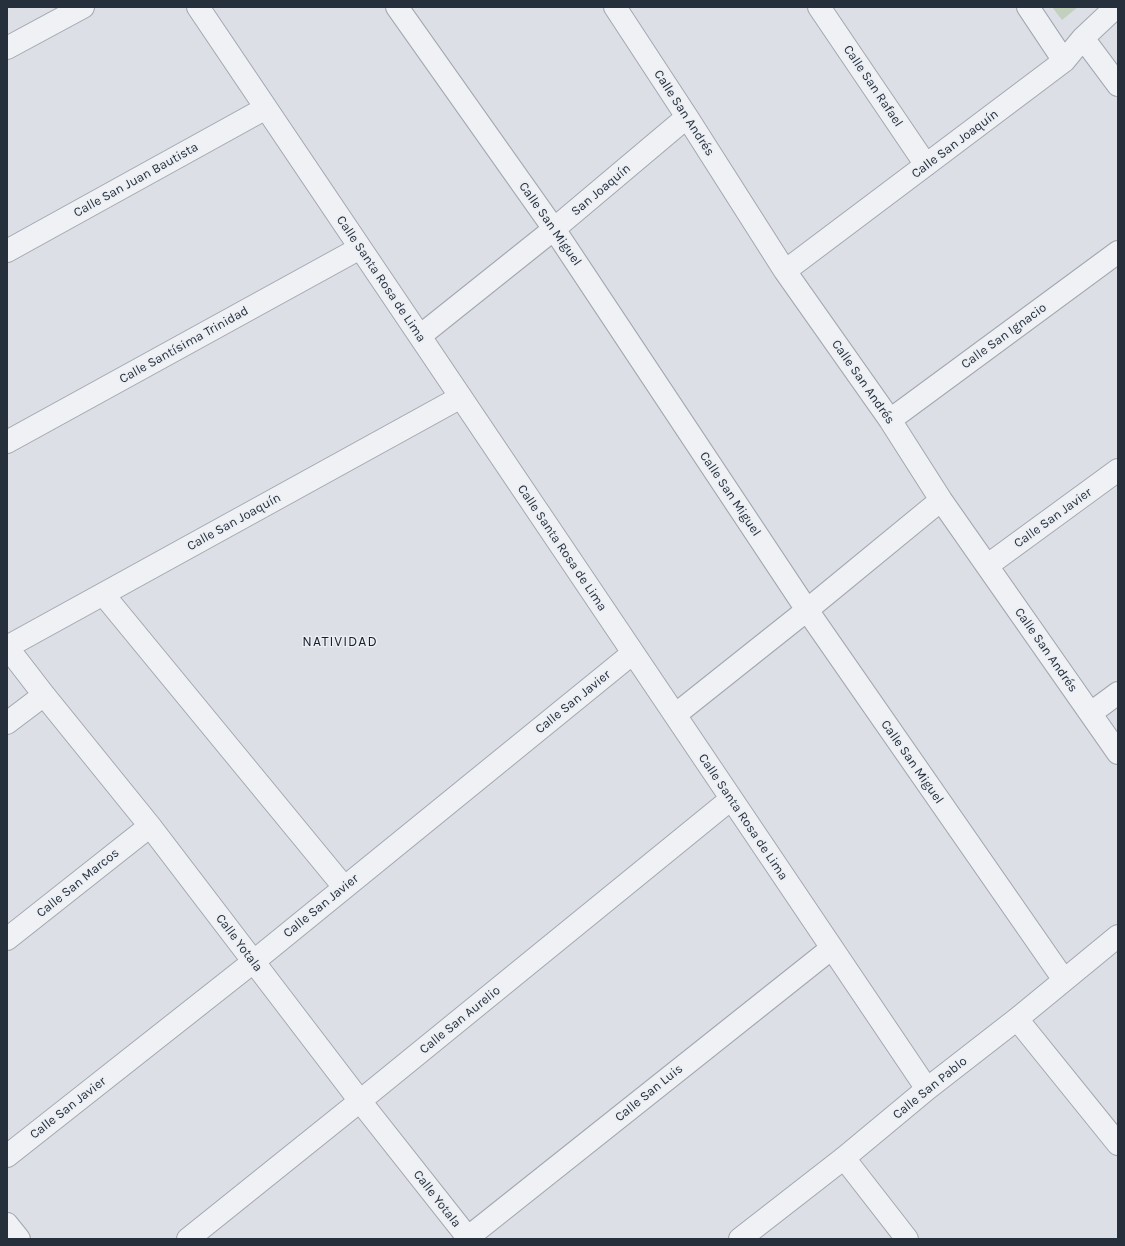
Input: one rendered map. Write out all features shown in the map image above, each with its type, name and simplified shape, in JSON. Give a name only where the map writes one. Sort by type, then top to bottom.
[{"type":"street","points":[[7,48],[82,7]]},
{"type":"street","name":"Calle Santa Rosa de Lima","points":[[198,7],[927,1089]]},
{"type":"street","name":"Calle San Miguel","points":[[397,7],[554,229],[807,610],[1064,980]]},
{"type":"street","name":"Calle San Andrés","points":[[615,7],[785,271],[890,420],[941,500],[988,565],[1118,753]]},
{"type":"street","name":"Calle San Rafael","points":[[819,7],[926,165]]},
{"type":"street","points":[[1028,7],[1064,60]]},
{"type":"street","name":"Calle San Joaquín","points":[[785,271],[1064,60],[1083,38],[1116,7]]},
{"type":"street","points":[[1083,38],[1118,85]]},
{"type":"street","name":"Calle San Juan Bautista","points":[[7,251],[266,108]]},
{"type":"street","name":"San Joaquín","points":[[420,336],[554,229],[687,117]]},
{"type":"street","name":"Calle Santísima Trinidad","points":[[7,442],[360,248]]},
{"type":"street","name":"Calle San Ignacio","points":[[890,420],[1118,252]]},
{"type":"street","name":"Calle San Joaquín","points":[[7,647],[461,397]]},
{"type":"street","name":"Calle San Javier","points":[[988,565],[1118,470]]},
{"type":"street","points":[[675,715],[807,610],[941,500]]},
{"type":"street","points":[[103,594],[344,888]]},
{"type":"street","name":"Calle Yotala","points":[[7,647],[150,826],[360,1101],[468,1239]]},
{"type":"street","name":"Calle San Javier","points":[[7,1156],[254,962],[633,653]]},
{"type":"street","points":[[1091,713],[1118,693]]},
{"type":"street","points":[[7,723],[44,695]]},
{"type":"street","name":"Calle San Aurelio","points":[[188,1239],[731,799]]},
{"type":"street","name":"Calle San Marcos","points":[[7,940],[150,826]]},
{"type":"street","name":"Calle San Pablo","points":[[740,1239],[844,1158],[927,1089],[1017,1019],[1118,936]]},
{"type":"street","name":"Calle San Luis","points":[[468,1239],[832,948]]},
{"type":"street","points":[[1017,1019],[1118,1144]]},
{"type":"street","points":[[844,1158],[907,1239]]},
{"type":"street","points":[[7,1224],[18,1239]]},
{"type":"green space","points":[[1052,7],[1078,7],[1062,20]]},
{"type":"district","name":"NATIVIDAD","points":[[340,642]]}]
